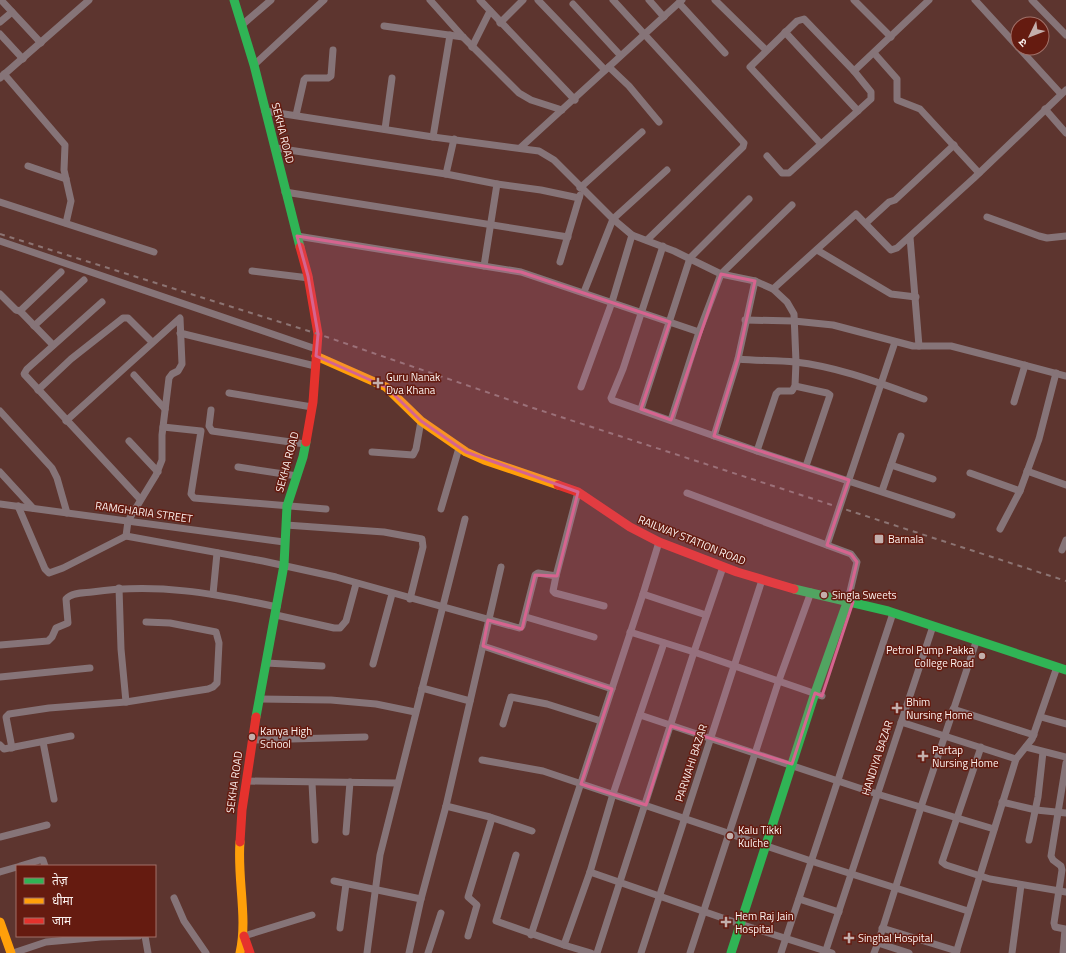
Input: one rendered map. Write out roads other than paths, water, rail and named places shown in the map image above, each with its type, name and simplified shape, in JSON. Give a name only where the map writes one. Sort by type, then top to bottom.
[{"type":"street","points":[[1,0],[41,43]]},
{"type":"street","points":[[66,223],[71,201],[64,170],[66,147],[64,142],[2,76],[89,0]]},
{"type":"street","name":"SEKHA ROAD","points":[[234,0],[254,64],[265,111],[276,148],[285,192],[309,278],[318,334],[312,407],[297,476],[287,506],[284,565],[259,699],[242,810],[238,865],[244,936],[250,953]]},
{"type":"street","points":[[242,25],[271,0]]},
{"type":"street","points":[[254,64],[324,0]]},
{"type":"street","points":[[430,0],[472,47],[518,93],[531,100],[562,110]]},
{"type":"street","points":[[480,0],[574,100]]},
{"type":"street","points":[[500,23],[524,0]]},
{"type":"street","points":[[538,0],[607,68],[629,86],[659,122]]},
{"type":"street","points":[[613,0],[744,143],[743,147],[647,240]]},
{"type":"street","points":[[649,0],[664,16]]},
{"type":"street","points":[[715,0],[766,50]]},
{"type":"street","points":[[854,0],[891,37]]},
{"type":"street","points":[[854,71],[929,0]]},
{"type":"street","points":[[975,0],[1010,37]]},
{"type":"street","points":[[1032,0],[1065,32]]},
{"type":"street","points":[[520,148],[574,100],[620,55],[681,2],[726,53]]},
{"type":"street","points":[[573,4],[620,55]]},
{"type":"street","points":[[472,47],[490,11]]},
{"type":"street","points":[[0,22],[12,12]]},
{"type":"street","points":[[767,156],[782,173],[786,174],[821,144],[871,99],[872,94],[854,71],[805,19],[798,21],[766,50],[750,67],[821,144]]},
{"type":"street","points":[[384,26],[463,37]]},
{"type":"street","points":[[786,32],[858,111]]},
{"type":"street","points":[[0,34],[23,59]]},
{"type":"street","points":[[433,137],[450,35]]},
{"type":"street","points":[[296,115],[304,80],[306,78],[328,78],[331,76],[333,50]]},
{"type":"street","points":[[874,53],[898,80],[897,100],[920,109],[979,173]]},
{"type":"street","points":[[773,289],[856,214],[866,222],[891,250],[897,248],[910,237],[1064,92],[1028,56]]},
{"type":"street","points":[[385,129],[392,78]]},
{"type":"street","points":[[1045,109],[1066,133]]},
{"type":"street","points":[[265,111],[433,137],[539,151],[549,156],[613,219],[632,235],[663,246],[721,274],[755,281],[773,289],[790,305],[793,311],[796,362],[795,386],[792,391],[779,391],[776,394],[757,450]]},
{"type":"street","points":[[560,262],[581,188],[642,132]]},
{"type":"street","points":[[446,174],[454,139]]},
{"type":"street","points":[[866,222],[889,202],[895,200],[954,145]]},
{"type":"street","points":[[276,148],[446,174],[579,198]]},
{"type":"street","points":[[28,166],[66,179]]},
{"type":"street","points":[[584,292],[613,219],[667,170]]},
{"type":"street","points":[[484,266],[496,184]]},
{"type":"street","points":[[285,192],[568,237]]},
{"type":"street","points":[[641,409],[690,258],[749,199]]},
{"type":"street","points":[[0,202],[154,252]]},
{"type":"street","points":[[671,420],[699,332],[721,274],[792,205]]},
{"type":"street","points":[[987,217],[1047,238],[1066,236]]},
{"type":"street","points":[[581,387],[612,302],[632,235]]},
{"type":"street","points":[[297,236],[521,272],[699,332]]},
{"type":"street","points":[[910,237],[919,346]]},
{"type":"street","points":[[0,241],[316,352]]},
{"type":"street","points":[[663,246],[623,369],[611,398],[626,406],[641,409],[714,436],[952,514]]},
{"type":"street","points":[[816,250],[891,294],[916,297]]},
{"type":"street","points":[[252,270],[309,278]]},
{"type":"street","points":[[20,311],[61,272]]},
{"type":"street","points":[[34,326],[84,280]]},
{"type":"street","points":[[714,436],[738,358],[745,320],[755,281]]},
{"type":"street","points":[[0,294],[16,310],[20,311],[53,345]]},
{"type":"street","points":[[102,302],[24,372],[25,376],[66,422],[140,499]]},
{"type":"street","points":[[126,536],[128,520],[158,472],[162,460],[163,427],[170,375],[178,371],[182,364],[180,303]]},
{"type":"street","points":[[38,390],[71,359],[123,318],[128,318],[152,342]]},
{"type":"street","points":[[66,422],[180,318]]},
{"type":"street","points":[[745,320],[794,321],[846,328],[895,342],[919,346],[951,346],[1066,376]]},
{"type":"street","points":[[180,333],[315,366]]},
{"type":"street","points":[[827,545],[895,342]]},
{"type":"street","name":"RAILWAY STATION ROAD","points":[[316,352],[386,387],[421,420],[459,448],[484,460],[578,492],[630,527],[659,542],[723,567],[762,580],[851,601],[933,626]]},
{"type":"street","points":[[738,358],[796,362],[835,370],[882,384],[924,399]]},
{"type":"street","points":[[1014,402],[1025,365]]},
{"type":"street","points":[[1000,529],[1020,491],[1039,439],[1056,373]]},
{"type":"street","points":[[134,376],[165,409]]},
{"type":"street","points":[[795,386],[827,392],[830,395],[806,466]]},
{"type":"street","points":[[229,393],[312,407]]},
{"type":"street","points":[[211,410],[209,426],[212,431],[305,444]]},
{"type":"street","points":[[0,411],[52,468],[57,478],[66,513]]},
{"type":"street","points":[[372,452],[413,455],[416,449],[421,420]]},
{"type":"street","points":[[163,427],[201,431],[191,494],[194,498],[326,509]]},
{"type":"street","points":[[882,491],[901,436]]},
{"type":"street","points":[[129,441],[158,472]]},
{"type":"street","points":[[441,509],[459,448]]},
{"type":"street","points":[[891,465],[933,479]]},
{"type":"street","points":[[238,467],[297,476]]},
{"type":"street","points":[[1027,471],[1066,485]]},
{"type":"street","points":[[0,472],[33,508]]},
{"type":"street","points":[[970,473],[1020,491]]},
{"type":"street","points":[[578,492],[553,591],[555,593],[604,606]]},
{"type":"street","points":[[687,493],[851,554],[856,558],[851,601],[818,694],[743,925],[731,953]]},
{"type":"street","name":"RAMGHARIA STREET","points":[[0,504],[284,542]]},
{"type":"street","points":[[18,506],[45,569],[49,573],[63,568],[126,536],[284,565],[336,577],[356,584],[519,628],[522,626],[526,617],[535,575],[543,573],[556,576]]},
{"type":"street","points":[[367,953],[374,890],[380,855],[465,519]]},
{"type":"street","points":[[286,525],[384,532],[422,539],[423,547],[410,599]]},
{"type":"street","points":[[1062,550],[1066,540]]},
{"type":"street","points":[[531,935],[659,542]]},
{"type":"street","points":[[213,594],[217,553]]},
{"type":"street","points":[[409,953],[421,899],[446,806],[500,567]]},
{"type":"street","points":[[597,953],[646,805],[706,615],[723,567]]},
{"type":"street","name":"PARWAHI BAZAR","points":[[641,953],[762,580]]},
{"type":"street","points":[[0,645],[48,641],[52,637],[56,628],[68,624],[65,602],[68,597],[76,594],[118,588],[183,589],[213,594],[334,628],[340,628],[346,621],[356,584]]},
{"type":"street","points":[[118,588],[121,649],[126,702]]},
{"type":"street","points":[[690,953],[779,680],[811,592]]},
{"type":"street","points":[[373,664],[392,594]]},
{"type":"street","points":[[643,594],[706,615]]},
{"type":"street","points":[[781,953],[893,613]]},
{"type":"street","points":[[526,617],[594,637]]},
{"type":"street","points":[[12,748],[6,717],[8,715],[49,708],[126,702],[208,689],[217,683],[219,643],[216,632],[170,623],[146,622]]},
{"type":"street","points":[[882,928],[957,952],[978,876],[1016,759],[1026,748],[1034,735],[1061,669],[976,642],[933,626]]},
{"type":"street","name":"HANDIYA BAZAR","points":[[827,952],[877,794],[933,626]]},
{"type":"street","points":[[630,632],[818,694]]},
{"type":"street","points":[[874,953],[976,642]]},
{"type":"street","points":[[564,945],[590,872],[613,794],[664,643]]},
{"type":"street","points":[[483,646],[612,689]]},
{"type":"street","points":[[266,663],[322,666]]},
{"type":"street","points":[[0,677],[90,668]]},
{"type":"street","points":[[422,688],[470,701]]},
{"type":"street","points":[[503,724],[511,697],[547,704],[601,721]]},
{"type":"street","points":[[259,699],[332,700],[376,704],[415,712]]},
{"type":"street","points":[[953,709],[1034,735]]},
{"type":"street","points":[[640,715],[756,754],[795,765],[877,794],[994,829]]},
{"type":"street","points":[[1041,717],[1066,724]]},
{"type":"street","points":[[901,722],[1016,759]]},
{"type":"street","points":[[0,745],[4,749],[12,748],[71,736]]},
{"type":"street","points":[[253,740],[365,737]]},
{"type":"street","points":[[43,742],[54,799]]},
{"type":"street","points":[[981,747],[942,862],[978,876],[1063,892]]},
{"type":"street","points":[[1026,748],[1066,757]]},
{"type":"street","points":[[1029,840],[1036,810],[1043,752]]},
{"type":"street","points":[[482,760],[543,771],[811,861],[968,911]]},
{"type":"street","points":[[1064,950],[1065,929],[1054,925],[1063,892],[1061,866],[1053,860],[1051,856],[1062,813],[1066,763]]},
{"type":"street","points":[[246,781],[397,784]]},
{"type":"street","points":[[346,832],[350,782]]},
{"type":"street","points":[[312,783],[315,840]]},
{"type":"street","points":[[1002,802],[1036,810],[1062,813]]},
{"type":"street","points":[[446,806],[492,818],[532,831]]},
{"type":"street","points":[[468,936],[477,905],[468,897],[492,818]]},
{"type":"street","points":[[0,837],[47,825]]},
{"type":"street","points":[[516,855],[496,920],[531,935],[591,953]]},
{"type":"street","points":[[23,865],[43,860],[45,865]]},
{"type":"street","points":[[0,872],[16,867]]},
{"type":"street","points":[[590,872],[743,925],[827,952]]},
{"type":"street","points":[[334,881],[421,899]]},
{"type":"street","points":[[340,928],[346,884]]},
{"type":"street","points":[[1012,953],[1020,885]]},
{"type":"street","points":[[174,898],[184,921],[206,953]]},
{"type":"street","points":[[799,899],[839,912]]},
{"type":"street","points":[[428,953],[441,913]]},
{"type":"street","points":[[244,936],[312,915]]},
{"type":"street","points":[[0,922],[12,953],[58,938],[122,937]]},
{"type":"street","points":[[738,953],[743,925]]},
{"type":"street","name":"SEKHA ROAD","points":[[240,953],[244,936]]},
{"type":"street","points":[[145,937],[148,953]]},
{"type":"street","points":[[878,942],[909,953]]},
{"type":"railway","points":[[0,234],[318,334],[527,406],[1066,581]]},
{"type":"place","name":"Guru Nanak Dva Khana","points":[[378,383]]},
{"type":"place","name":"Barnala","points":[[879,539]]},
{"type":"place","name":"Singla Sweets","points":[[824,595]]},
{"type":"place","name":"Petrol Pump Pakka College Road","points":[[982,656]]},
{"type":"place","name":"Bhim Nursing Home","points":[[897,708]]},
{"type":"place","name":"Kanya High School","points":[[252,737]]},
{"type":"place","name":"Partap Nursing Home","points":[[923,756]]},
{"type":"place","name":"Kalu Tikki Kulche","points":[[730,836]]},
{"type":"place","name":"Hem Raj Jain Hospital","points":[[726,922]]},
{"type":"place","name":"Singhal Hospital","points":[[849,938]]}]
